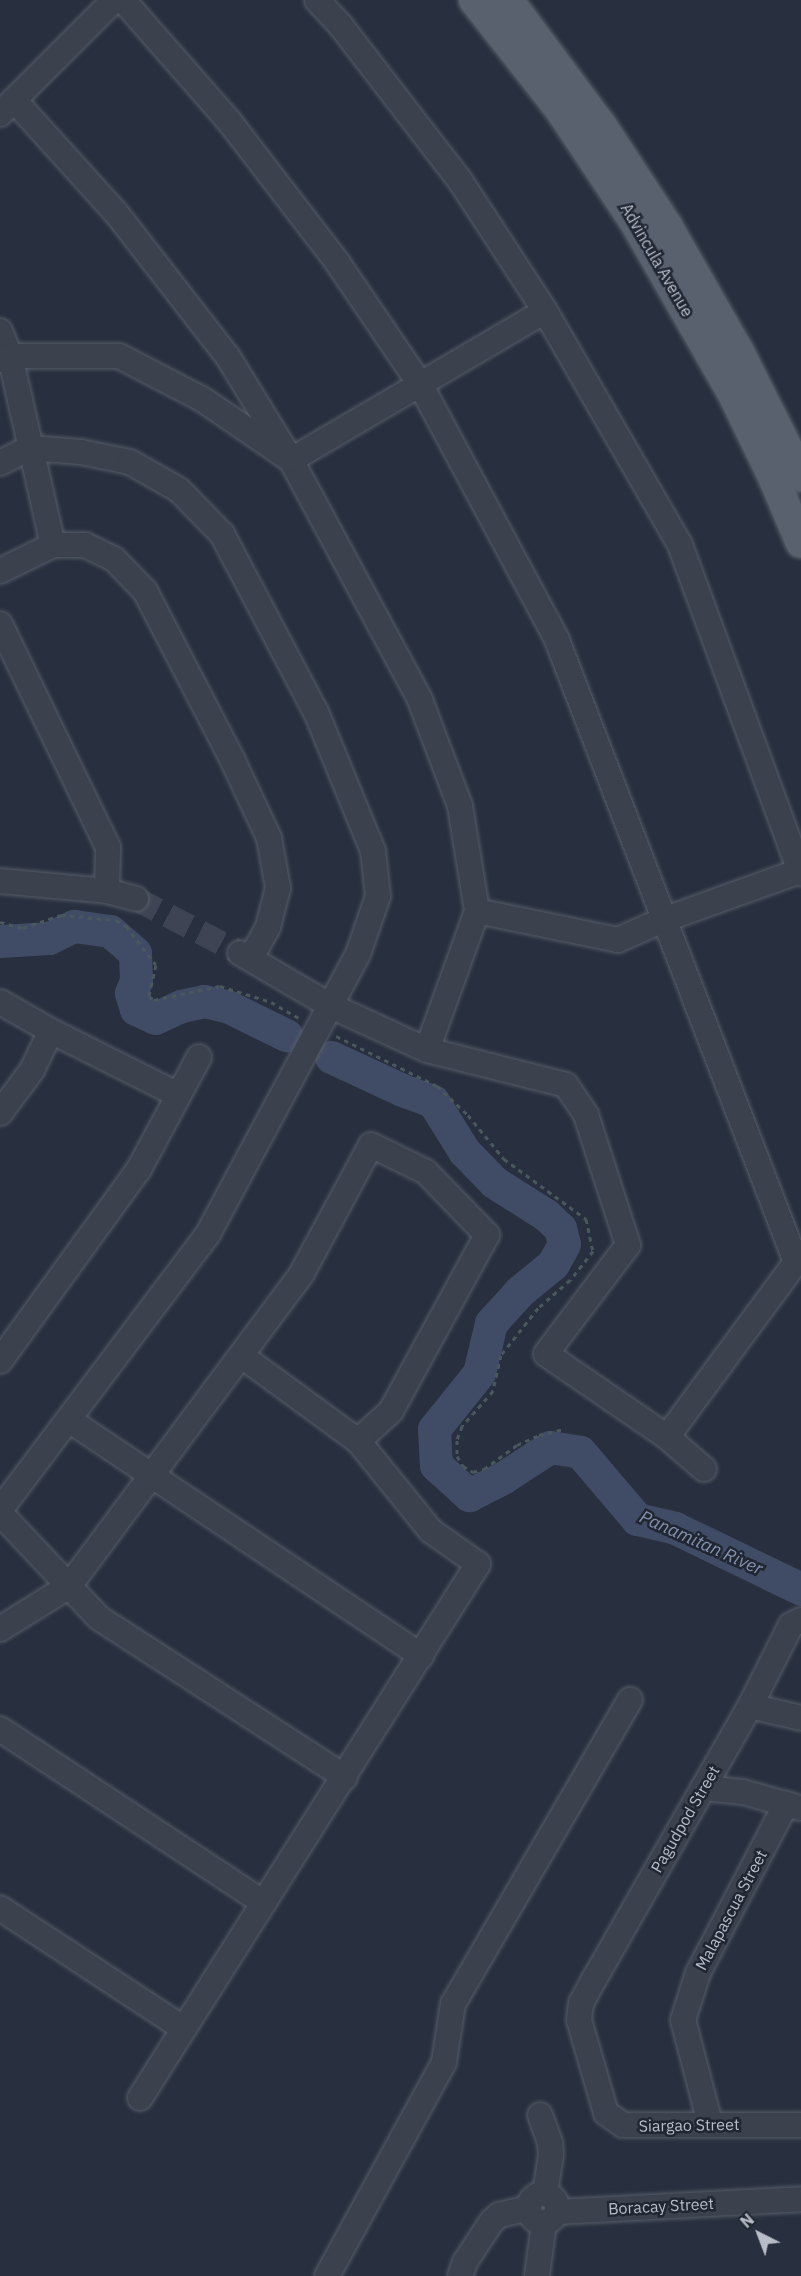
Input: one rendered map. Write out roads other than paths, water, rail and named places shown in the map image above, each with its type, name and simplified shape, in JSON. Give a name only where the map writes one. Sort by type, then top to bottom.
[{"type":"main road","name":"Advincula Avenue","points":[[474,0],[559,108],[636,224],[732,392],[774,479],[801,543]]},
{"type":"main road","name":"Advincula Avenue","points":[[508,0],[601,124],[667,226],[749,371],[801,477]]},
{"type":"street","points":[[114,0],[7,107],[117,214],[221,348],[291,460],[420,700],[460,806],[477,911],[427,1050]]},
{"type":"street","points":[[123,0],[236,130],[337,262],[420,384],[557,640],[796,1262],[667,1437]]},
{"type":"street","points":[[317,0],[341,26],[461,182],[545,311],[680,545],[801,872],[663,920],[618,940],[477,911]]},
{"type":"street","points":[[291,460],[545,311]]},
{"type":"street","points":[[0,331],[53,546]]},
{"type":"street","points":[[5,358],[119,356],[202,399],[291,460]]},
{"type":"street","points":[[0,463],[30,448],[81,452],[130,462],[179,490],[222,534],[316,712],[373,851],[378,896],[358,954],[329,1005],[243,1173],[208,1233],[0,1511],[99,1618],[345,1777]]},
{"type":"street","points":[[0,570],[53,546],[85,545],[114,559],[145,591],[233,761],[268,838],[278,888],[267,927],[245,955],[329,1005],[427,1050],[566,1085],[586,1115],[628,1245],[546,1354],[667,1437],[704,1469]]},
{"type":"street","points":[[0,624],[108,847],[106,891]]},
{"type":"street","points":[[0,881],[106,891],[136,899]]},
{"type":"street","points":[[0,1002],[51,1031],[178,1095]]},
{"type":"street","points":[[0,1113],[32,1070],[51,1031]]},
{"type":"street","points":[[0,1361],[139,1169],[199,1057]]},
{"type":"street","points":[[0,1629],[69,1586],[302,1273],[371,1145],[426,1172],[488,1235],[391,1411],[358,1441]]},
{"type":"street","points":[[140,2098],[478,1564],[431,1531],[358,1441],[242,1356]]},
{"type":"street","points":[[69,1420],[421,1656]]},
{"type":"street","name":"Pagudpod Street","points":[[579,2020],[581,2003],[594,1979],[750,1706],[791,1625],[799,1620]]},
{"type":"street","points":[[327,2276],[444,2062],[453,2004],[630,1700]]},
{"type":"street","points":[[750,1706],[801,1718]]},
{"type":"street","points":[[0,1729],[264,1903]]},
{"type":"street","points":[[703,1788],[743,1792],[793,1806]]},
{"type":"street","name":"Malapascua Street","points":[[710,2123],[683,2020],[698,1973],[793,1806]]},
{"type":"street","points":[[0,1908],[184,2029]]},
{"type":"street","name":"Siargao Street","points":[[579,2020],[606,2113],[623,2126],[710,2123],[801,2125]]},
{"type":"street","points":[[537,2276],[551,2155],[540,2115]]},
{"type":"street","name":"Boracay Street","points":[[460,2276],[465,2262],[492,2220],[499,2214],[544,2209],[801,2199]]},
{"type":"waterway","name":"Panamitan River","points":[[0,941],[49,938],[74,926],[110,931],[135,953],[136,981],[131,993],[136,1009],[155,1018],[181,1006],[204,1001],[229,1007],[286,1035]]},
{"type":"waterway","name":"Panamitan River","points":[[331,1057],[402,1090],[433,1101],[464,1151],[494,1182],[546,1215],[560,1228],[564,1244],[553,1264],[520,1291],[491,1323],[479,1373],[434,1429],[436,1465],[469,1495],[504,1477],[550,1447],[580,1452],[637,1519],[675,1528],[801,1589]]},
{"type":"tunnel","points":[[136,899],[240,953]]}]
